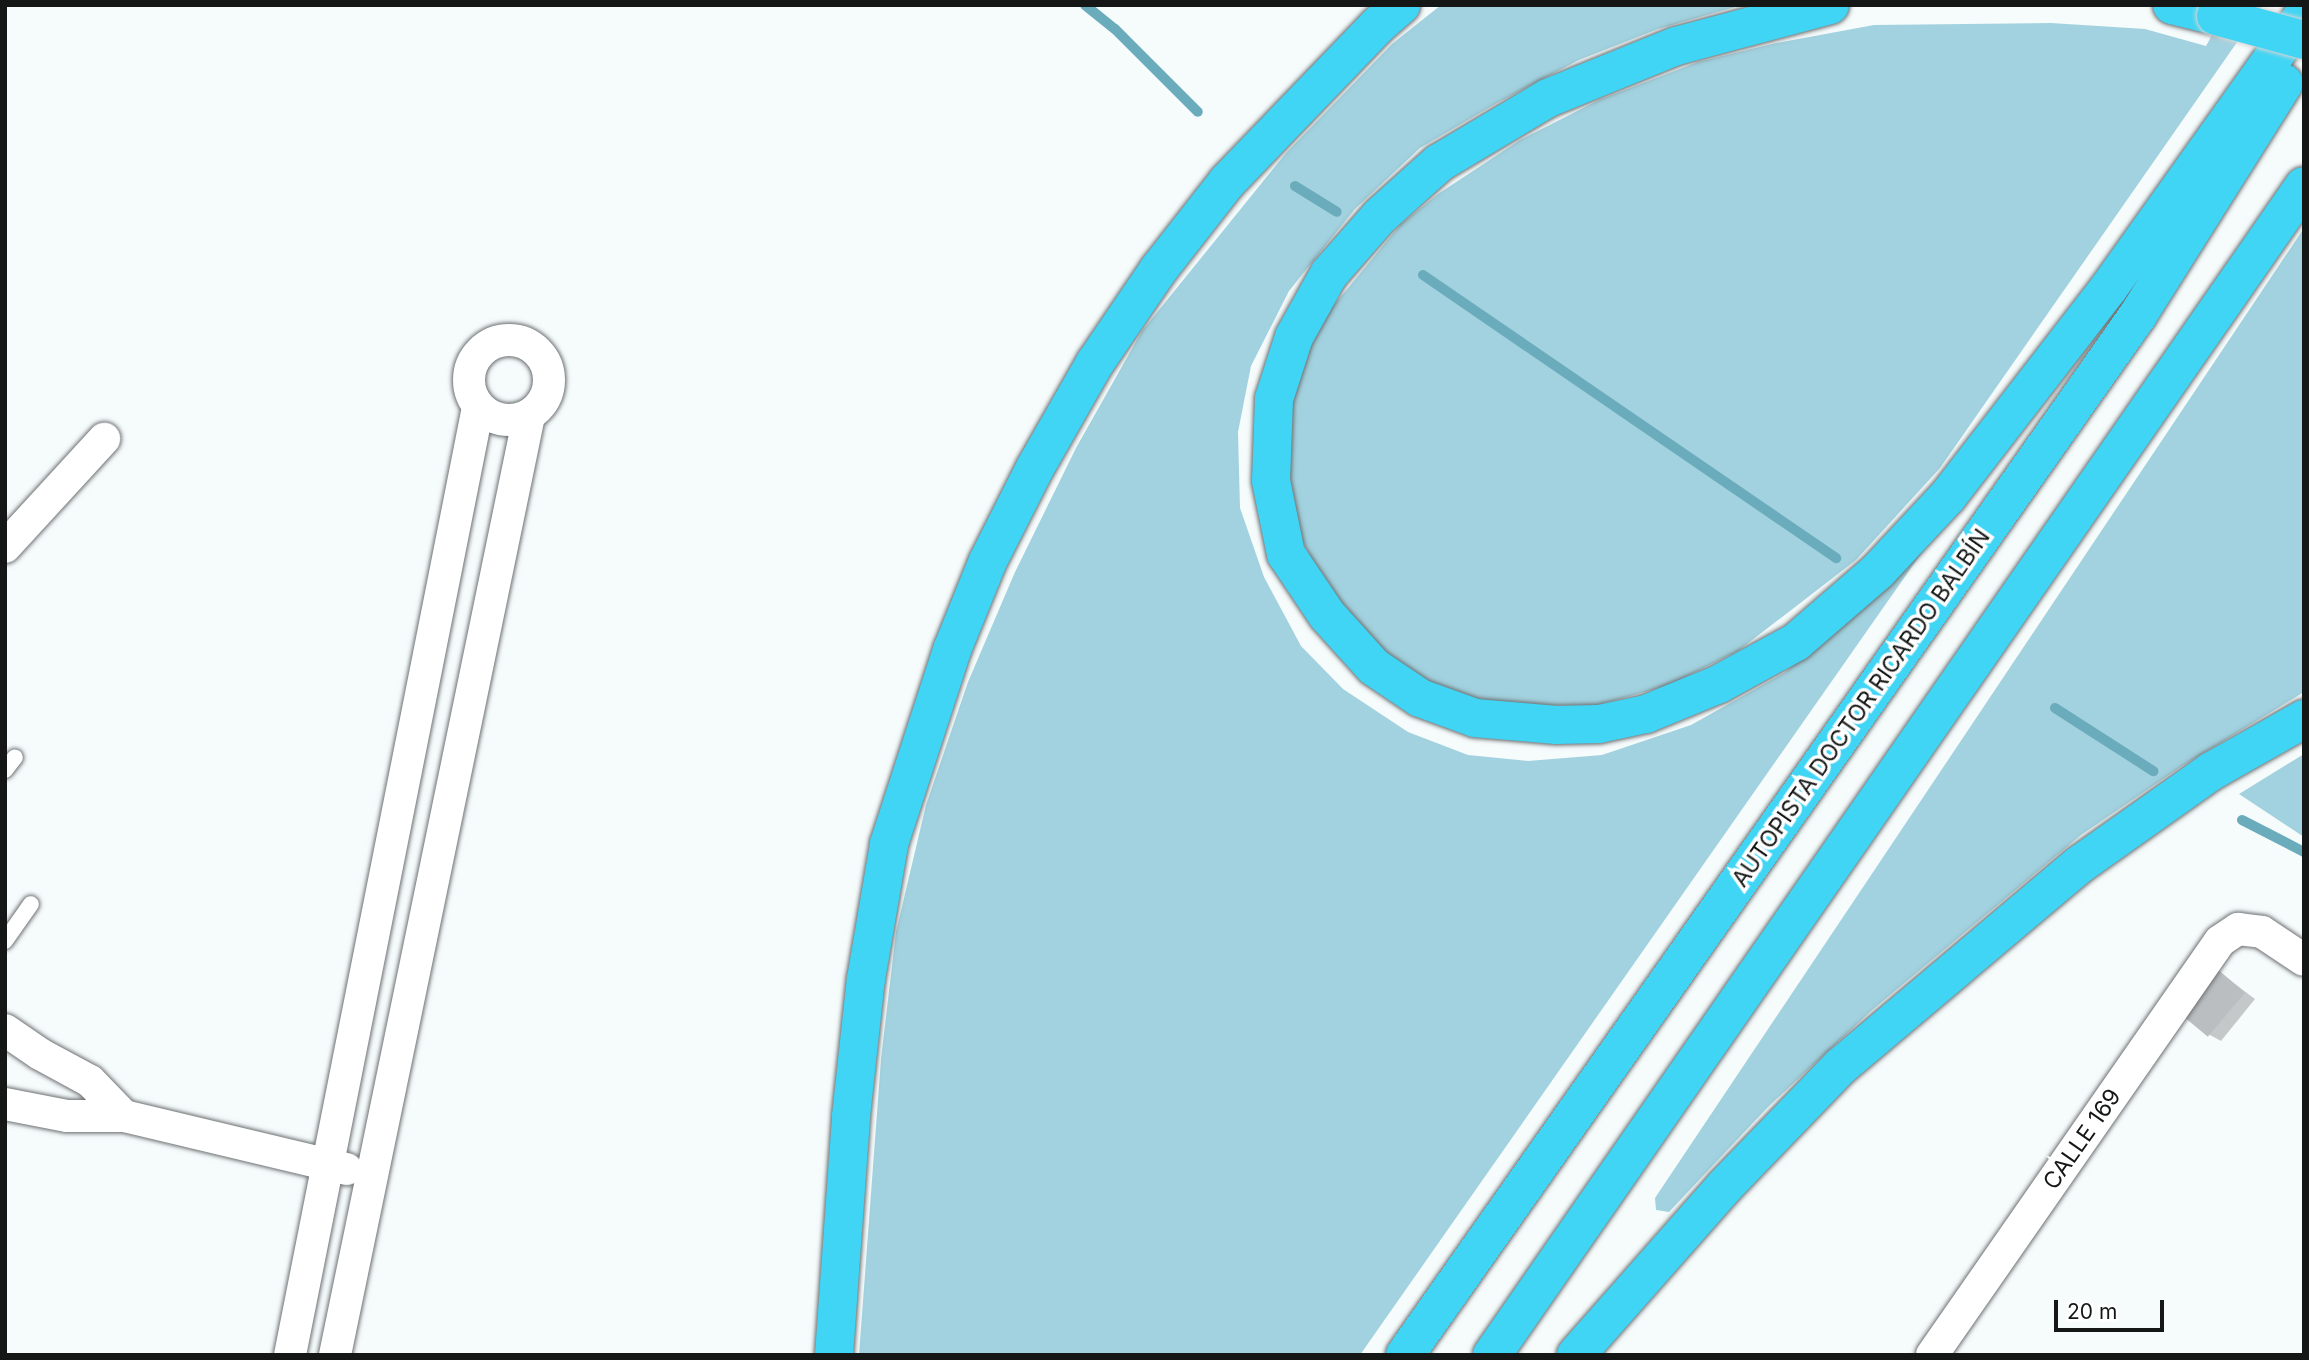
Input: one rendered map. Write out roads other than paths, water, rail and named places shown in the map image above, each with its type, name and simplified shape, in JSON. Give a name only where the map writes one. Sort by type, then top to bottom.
[{"type":"highway","points":[[834,1355],[850,1116],[866,979],[889,845],[952,650],[988,561],[1035,468],[1095,363],[1158,269],[1227,182],[1377,26],[1401,5]]},
{"type":"highway","points":[[1830,5],[1676,46],[1548,98],[1439,163],[1380,216],[1329,274],[1294,337],[1273,399],[1271,481],[1286,554],[1327,615],[1374,667],[1420,698],[1475,718],[1557,725],[1599,724],[1646,714],[1719,684],[1796,642],[1878,571],[1948,496],[2108,289],[2304,14]]},
{"type":"highway","points":[[2172,5],[2304,40]]},
{"type":"highway","name":"AUTOPISTA DOCTOR RICARDO BALBÍN","points":[[1405,1355],[2138,315],[2304,51]]},
{"type":"highway","points":[[1492,1355],[2304,186]]},
{"type":"highway","points":[[1576,1355],[1724,1187],[1841,1066],[2079,865],[2212,771],[2304,719]]},
{"type":"street","points":[[515,340],[528,345],[547,366],[547,394],[540,406],[529,416],[516,421],[502,421],[478,407],[470,395],[470,367],[488,345],[515,340]]},
{"type":"street","points":[[290,1355],[478,407]]},
{"type":"street","points":[[335,1355],[529,416]]},
{"type":"street","points":[[5,547],[104,439]]},
{"type":"street","name":"CALLE 169","points":[[1932,1355],[2220,941],[2238,929],[2262,932],[2304,960]]},
{"type":"street","points":[[5,1030],[40,1054],[90,1081],[124,1116]]},
{"type":"street","points":[[5,1104],[67,1116],[124,1116],[329,1162],[372,1177]]},
{"type":"lane","points":[[5,940],[31,904]]},
{"type":"waterway","points":[[1085,5],[1115,29],[1198,112]]},
{"type":"waterway","points":[[1295,186],[1337,212]]},
{"type":"waterway","points":[[1423,275],[1836,558]]},
{"type":"waterway","points":[[2055,708],[2153,771]]},
{"type":"waterway","points":[[2242,820],[2304,852]]}]
